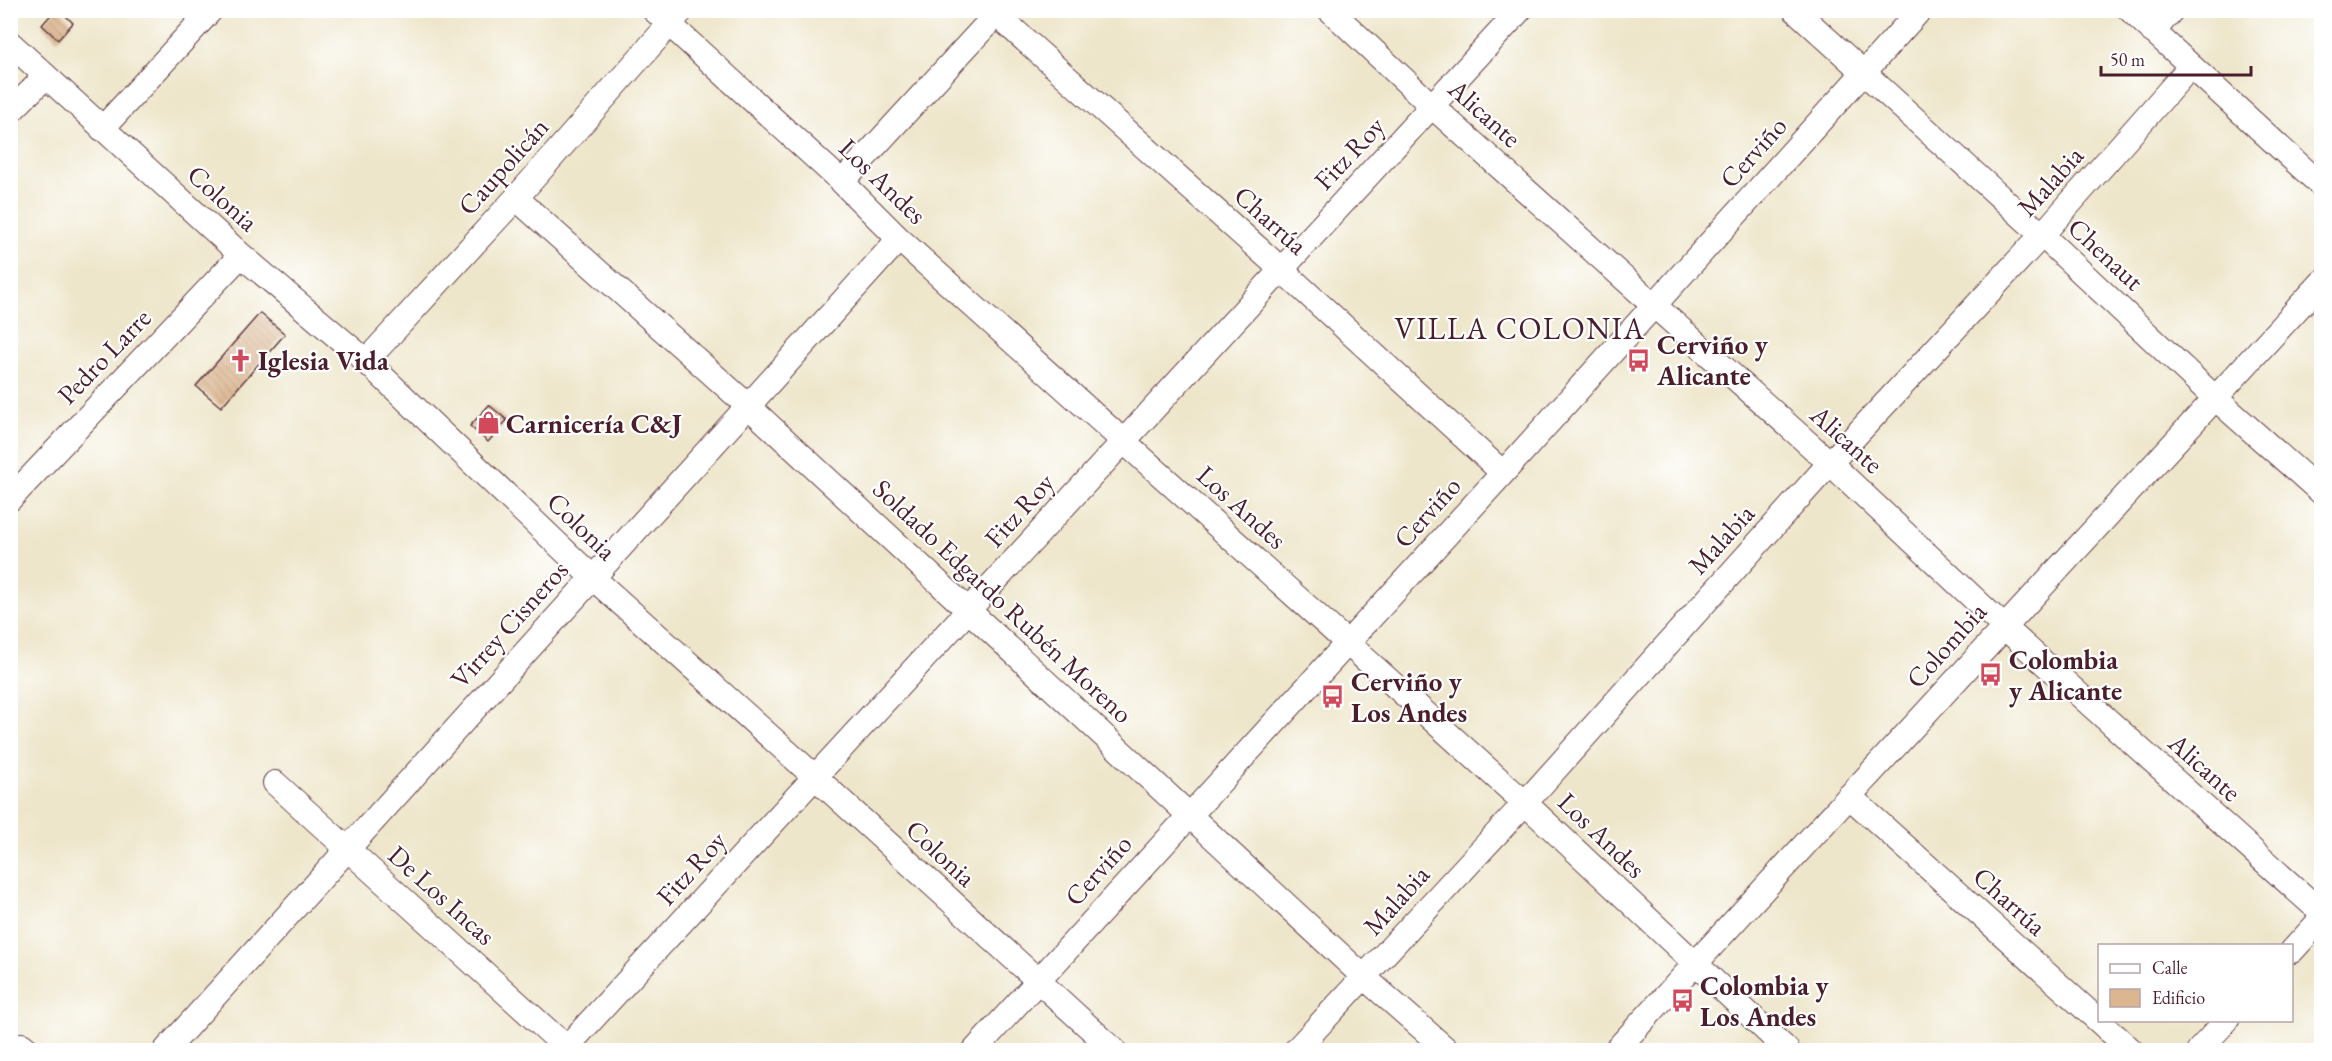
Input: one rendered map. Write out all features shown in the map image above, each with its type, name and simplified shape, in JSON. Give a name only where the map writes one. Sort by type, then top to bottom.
[{"type":"street","points":[[102,129],[211,10]]},
{"type":"street","name":"Alicante","points":[[1330,10],[1433,107],[1830,463],[2004,627],[2322,913]]},
{"type":"street","name":"Fitz Roy","points":[[567,1050],[814,776],[1520,10]]},
{"type":"street","name":"Chenaut","points":[[1795,10],[2042,235],[2214,397],[2322,493]]},
{"type":"street","name":"Cerviño","points":[[975,1050],[1503,473],[1864,75],[1920,10]]},
{"type":"street","points":[[2130,10],[2190,67],[2320,181]]},
{"type":"street","points":[[2153,32],[2172,10]]},
{"type":"street","points":[[842,182],[998,12]]},
{"type":"street","name":"Charrúa","points":[[998,12],[1503,473]]},
{"type":"street","name":"Los Andes","points":[[668,15],[899,239],[1525,803],[1787,1050]]},
{"type":"street","name":"Caupolicán","points":[[366,361],[516,198],[668,15]]},
{"type":"street","name":"Colonia","points":[[10,43],[241,255],[366,361],[592,577],[1114,1050]]},
{"type":"street","name":"Malabia","points":[[1296,1050],[1525,803],[1830,463],[2042,235],[2190,67]]},
{"type":"street","points":[[10,112],[46,76]]},
{"type":"street","name":"Soldado Edgardo Rubén Moreno","points":[[516,198],[747,405],[1365,978],[1448,1050]]},
{"type":"street","name":"Virrey Cisneros","points":[[166,1050],[899,239]]},
{"type":"street","name":"Pedro Larre","points":[[10,499],[241,255]]},
{"type":"street","name":"Colombia","points":[[1616,1050],[1696,966],[2214,397],[2322,282]]},
{"type":"street","name":"De Los Incas","points":[[275,783],[567,1050]]},
{"type":"street","name":"Charrúa","points":[[1849,796],[2098,1020]]},
{"type":"street","points":[[2293,950],[2322,918]]},
{"type":"street","name":"Charrúa","points":[[2100,1022],[2131,1050]]},
{"type":"street","points":[[2199,1050],[2225,1022]]},
{"type":"building","points":[[55,10],[60,10],[73,23],[58,40],[42,25]]},
{"type":"building","name":"Iglesia Vida","points":[[260,313],[285,334],[221,407],[196,386]]},
{"type":"building","name":"Carnicería C&J","points":[[489,405],[507,420],[488,442],[470,426]]},
{"type":"place","name":"Iglesia Vida","points":[[240,360]]},
{"type":"place","name":"Cerviño y Alicante","points":[[1639,360]]},
{"type":"place","name":"Carnicería C&J","points":[[488,423]]},
{"type":"place","name":"Colombia y Alicante","points":[[1991,675]]},
{"type":"place","name":"Cerviño y Los Andes","points":[[1333,697]]},
{"type":"place","name":"Colombia y Los Andes","points":[[1682,1001]]},
{"type":"district","name":"VILLA COLONIA","points":[[1520,328]]}]
